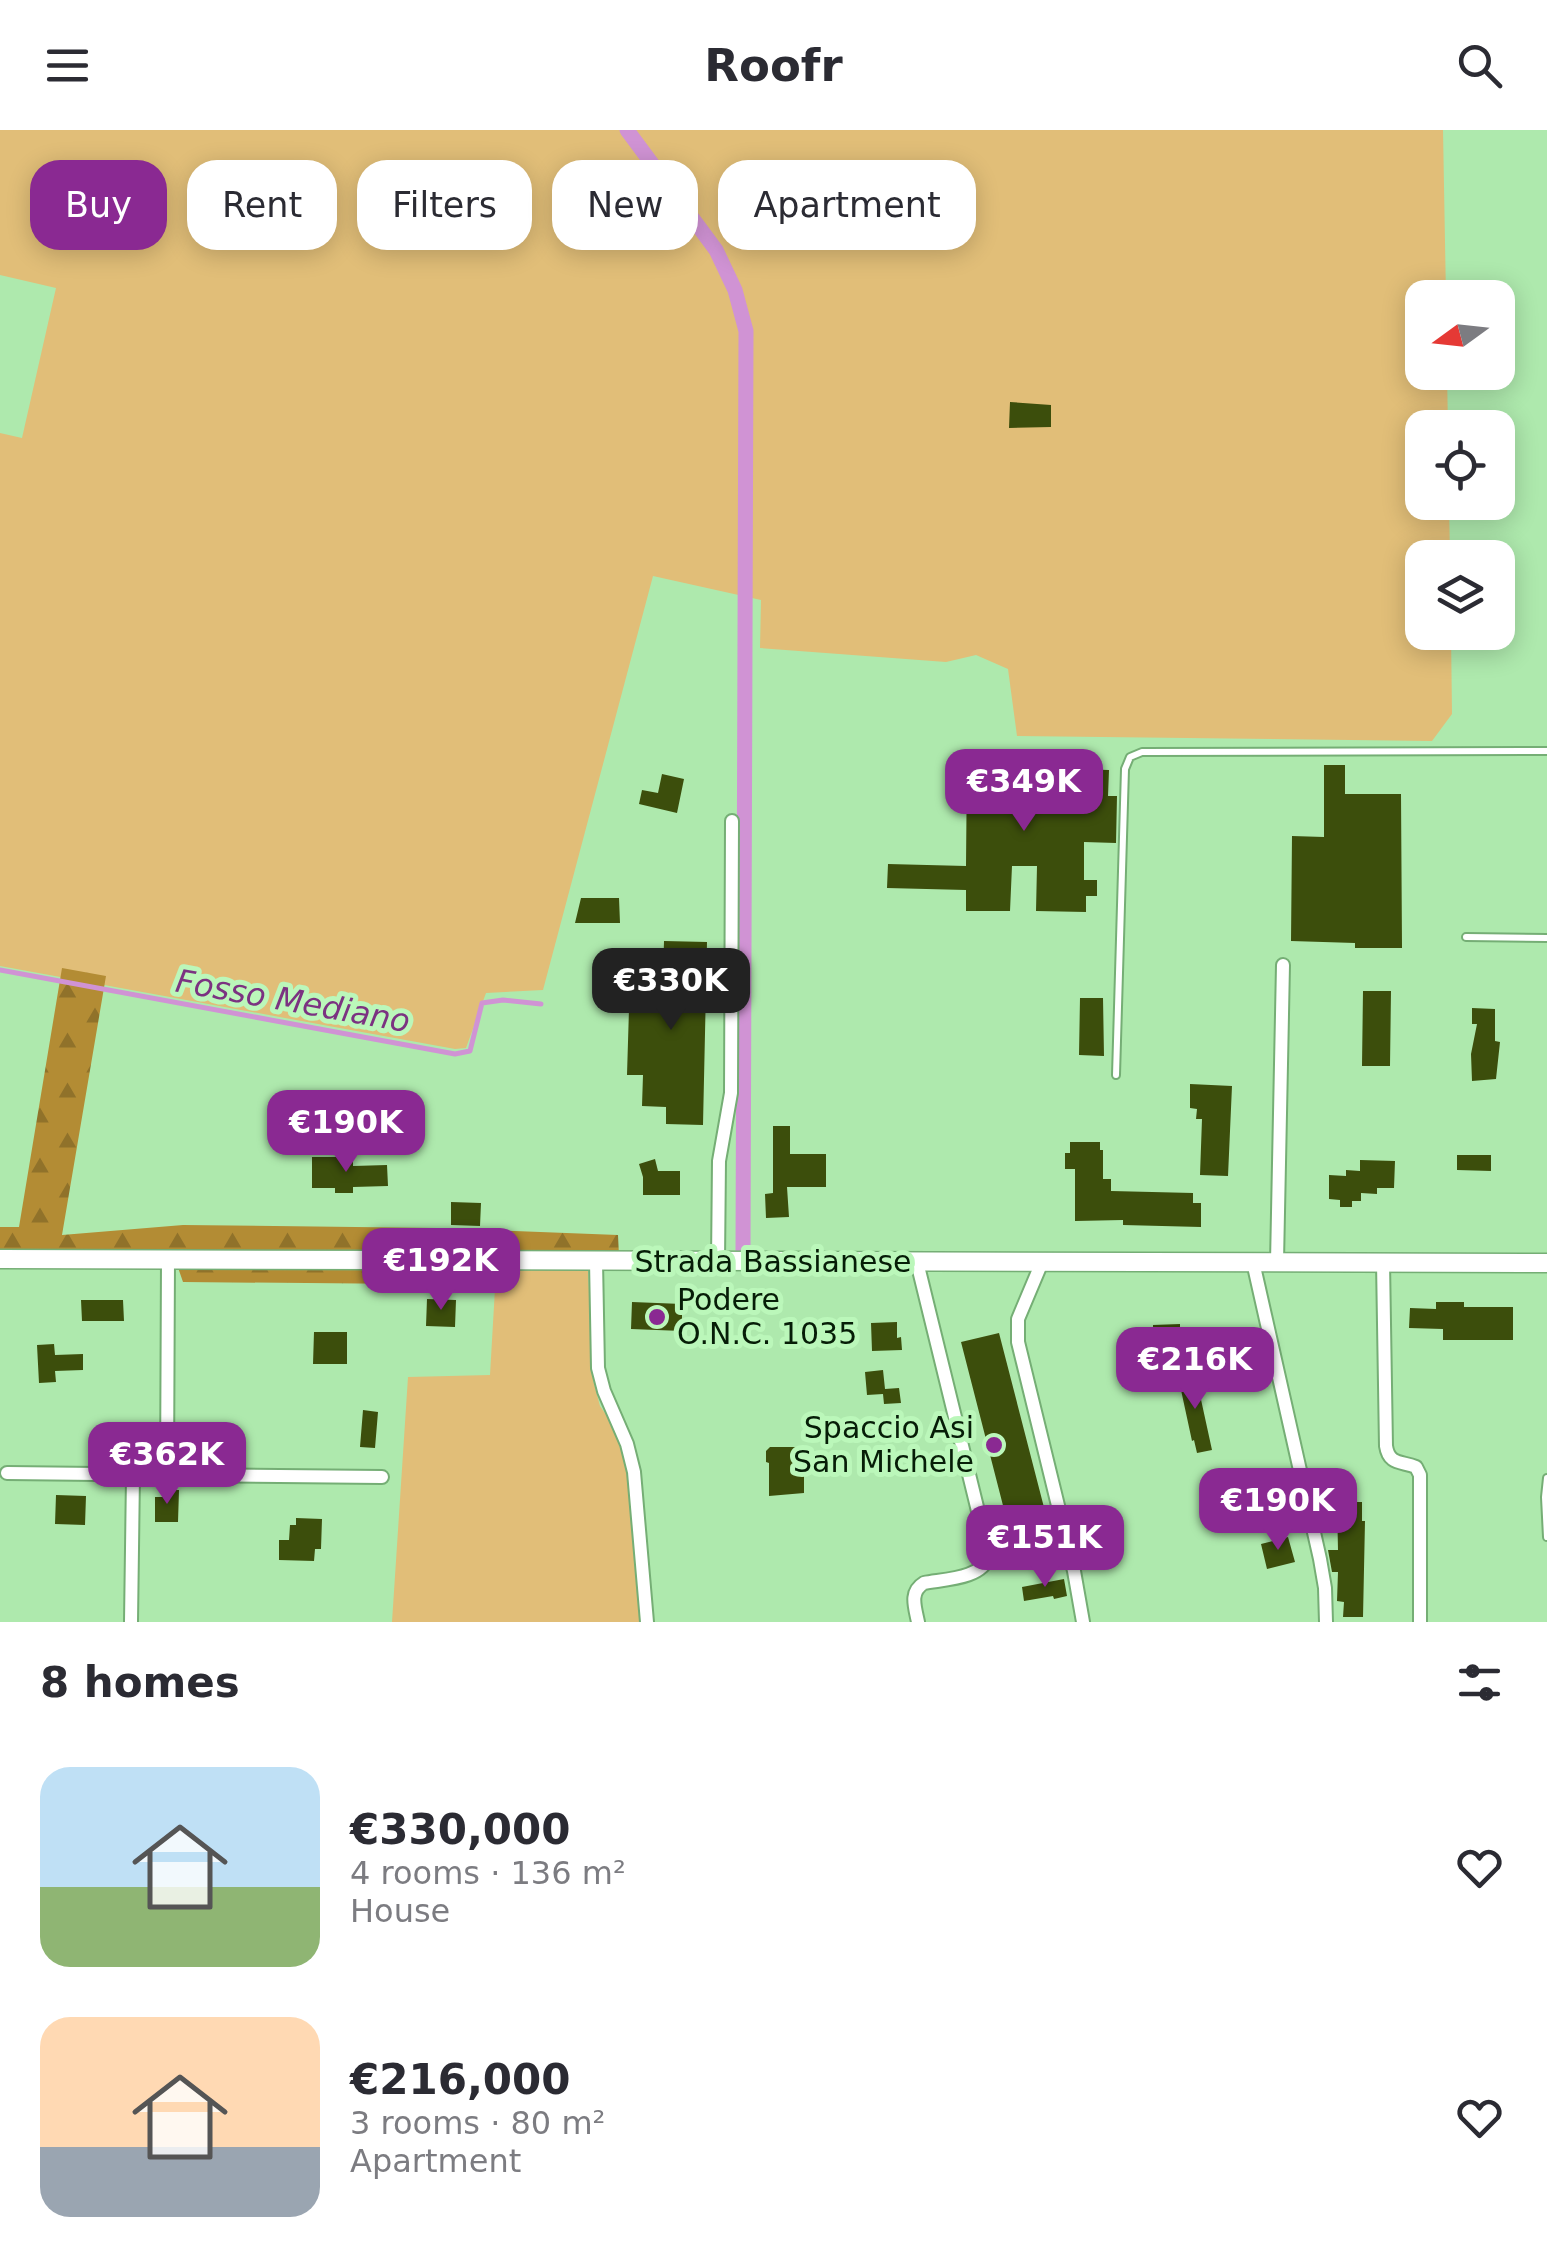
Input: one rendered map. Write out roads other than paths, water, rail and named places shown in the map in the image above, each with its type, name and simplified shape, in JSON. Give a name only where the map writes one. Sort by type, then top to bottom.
[{"type":"street","points":[[718,1262],[719,1161],[731,1093],[732,821]]},
{"type":"street","points":[[1278,1262],[1283,965]]},
{"type":"street","name":"Strada Bassianese","points":[[0,1259],[1547,1262]]},
{"type":"street","points":[[167,1476],[168,1260]]},
{"type":"street","points":[[596,1262],[598,1368],[634,1472],[647,1622]]},
{"type":"street","points":[[917,1262],[989,1556],[979,1571],[918,1587],[914,1598],[918,1622]]},
{"type":"street","points":[[1042,1262],[1018,1319],[1018,1349],[1074,1570],[1083,1622]]},
{"type":"street","points":[[1254,1262],[1320,1559],[1326,1622]]},
{"type":"street","points":[[1382,1262],[1386,1446],[1390,1458],[1416,1467],[1420,1475],[1420,1622]]},
{"type":"street","points":[[7,1473],[382,1478]]},
{"type":"street","points":[[131,1622],[133,1475]]},
{"type":"lane","points":[[1116,1075],[1126,769],[1130,757],[1142,752],[1547,751]]},
{"type":"lane","points":[[1466,937],[1547,938]]},
{"type":"lane","points":[[1547,1478],[1547,1537]]},
{"type":"waterway","points":[[627,130],[716,250],[735,290],[746,331],[743,1255]]},
{"type":"waterway","name":"Fosso Mediano","points":[[0,970],[455,1054],[470,1051],[482,1003],[503,1000],[541,1004]]},
{"type":"place","name":"Podere O.N.C. 1035","points":[[657,1317]]},
{"type":"place","name":"Spaccio Asi San Michele","points":[[994,1445]]}]
